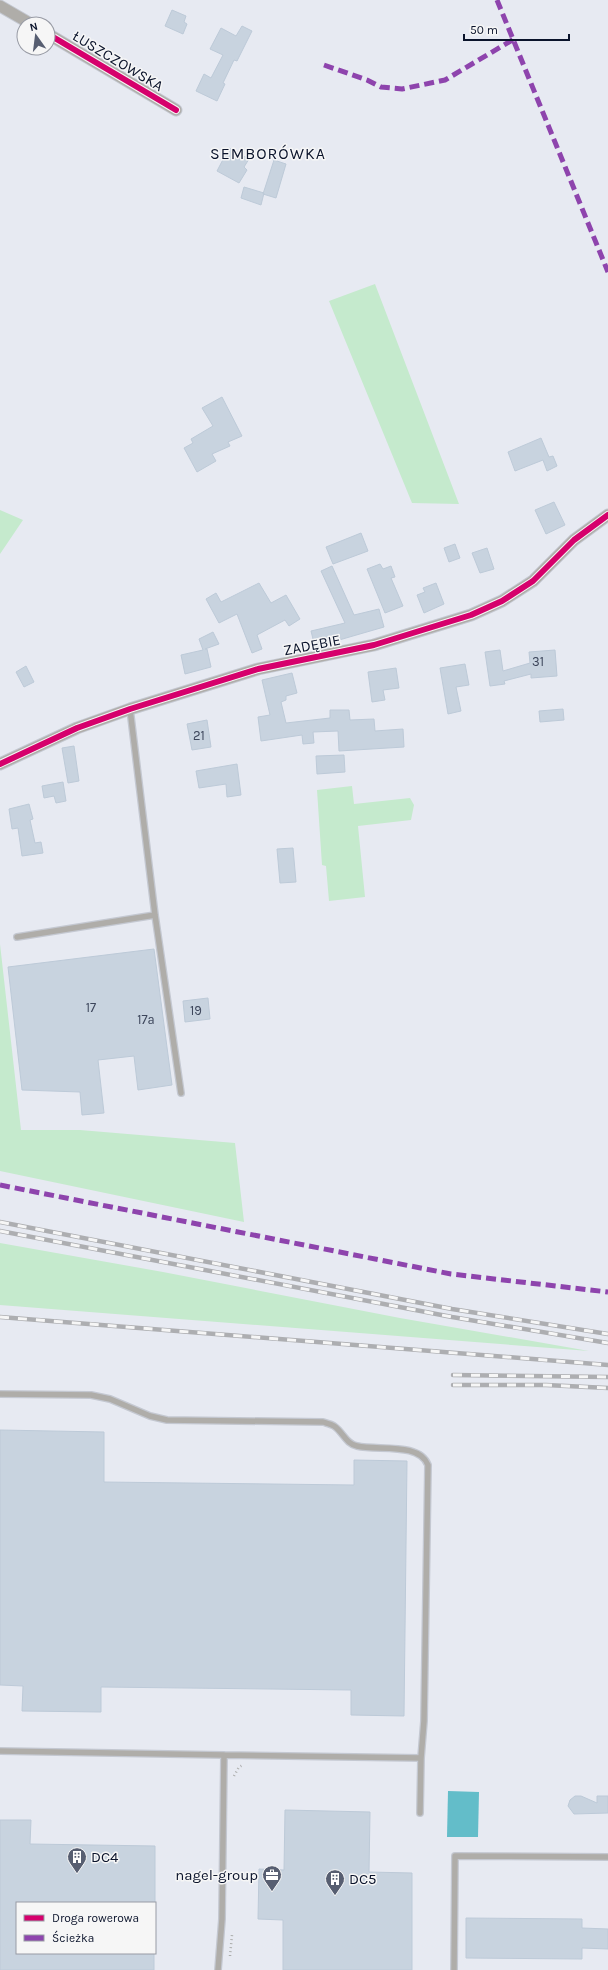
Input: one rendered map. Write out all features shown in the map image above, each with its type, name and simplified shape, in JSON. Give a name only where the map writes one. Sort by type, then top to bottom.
[{"type":"street","points":[[0,6],[17,16]]},
{"type":"street","name":"ŁUSZCZOWSKA","points":[[56,39],[176,110]]},
{"type":"street","name":"ZADĘBIE","points":[[0,764],[63,734],[130,709],[258,670],[374,645],[472,615],[502,601],[534,581],[574,540],[608,515]]},
{"type":"lane","points":[[130,709],[155,915],[181,1093]]},
{"type":"lane","points":[[17,937],[155,915]]},
{"type":"lane","points":[[0,1394],[91,1395],[110,1399],[150,1416],[167,1420],[323,1422],[333,1425],[347,1441],[355,1446],[412,1451],[421,1455],[428,1465],[424,1721],[421,1758],[420,1813]]},
{"type":"lane","points":[[0,1751],[421,1758]]},
{"type":"lane","points":[[218,1970],[223,1890],[224,1754]]},
{"type":"lane","points":[[454,1970],[455,1856],[608,1857]]},
{"type":"path","points":[[234,1779],[234,1774],[239,1767],[246,1764]]},
{"type":"path","points":[[229,1961],[232,1933]]},
{"type":"green space","points":[[375,284],[459,504],[412,503],[329,301]]},
{"type":"green space","points":[[0,510],[23,520],[0,554]]},
{"type":"green space","points":[[352,786],[354,804],[410,798],[414,805],[411,820],[358,826],[365,897],[329,901],[326,866],[322,865],[317,790]]},
{"type":"green space","points":[[0,944],[21,1130],[80,1130],[235,1143],[244,1222],[0,1171]]},
{"type":"green space","points":[[0,1243],[163,1272],[400,1318],[589,1351],[0,1305]]},
{"type":"water","points":[[448,1791],[479,1792],[478,1837],[447,1837]]},
{"type":"building","points":[[172,10],[186,16],[184,22],[187,24],[183,34],[165,26]]},
{"type":"building","points":[[242,26],[252,31],[237,61],[234,60],[223,83],[225,84],[217,101],[196,91],[204,74],[211,78],[223,55],[210,49],[221,28],[236,36]]},
{"type":"building","points":[[229,148],[249,159],[244,167],[247,170],[239,183],[217,171]]},
{"type":"building","points":[[274,160],[286,164],[276,198],[263,194]]},
{"type":"building","points":[[244,187],[264,193],[261,205],[241,198]]},
{"type":"building","points":[[222,397],[242,436],[228,442],[230,446],[212,454],[216,461],[197,472],[184,448],[193,443],[191,439],[213,426],[202,408]]},
{"type":"building","points":[[541,438],[549,457],[553,456],[557,466],[547,471],[543,460],[515,471],[508,452]]},
{"type":"building","points":[[554,502],[565,525],[546,534],[535,510]]},
{"type":"building","points":[[361,533],[368,551],[333,564],[326,547]]},
{"type":"building","points":[[455,544],[460,558],[449,562],[444,548]]},
{"type":"building","points":[[487,548],[494,569],[480,573],[472,553]]},
{"type":"building","points":[[380,564],[383,569],[391,566],[395,577],[391,578],[403,606],[385,613],[367,569]]},
{"type":"building","points":[[332,566],[354,615],[379,609],[384,627],[315,647],[311,631],[345,623],[321,571]]},
{"type":"building","points":[[259,583],[271,603],[286,595],[300,619],[289,626],[285,620],[257,635],[262,649],[252,653],[237,614],[219,623],[206,599],[216,593],[221,602]]},
{"type":"building","points":[[436,583],[444,604],[424,613],[417,595],[425,592],[423,588]]},
{"type":"building","points":[[213,632],[219,644],[205,649],[207,649],[211,667],[185,674],[181,655],[203,650],[199,639]]},
{"type":"building","points":[[500,650],[503,671],[530,663],[529,652],[555,650],[557,676],[531,678],[531,674],[504,681],[505,684],[490,686],[485,652]]},
{"type":"building","points":[[465,664],[469,685],[456,687],[461,711],[448,714],[440,668]]},
{"type":"building","points":[[26,666],[34,682],[24,687],[16,672]]},
{"type":"building","points":[[396,668],[399,688],[383,690],[385,700],[372,702],[368,672]]},
{"type":"building","points":[[292,673],[297,693],[286,696],[286,700],[281,702],[286,723],[330,718],[330,710],[349,710],[350,720],[374,719],[375,731],[403,729],[404,747],[339,751],[338,731],[313,732],[314,743],[303,744],[302,735],[261,741],[258,717],[270,715],[262,680]]},
{"type":"building","points":[[563,709],[564,720],[540,722],[539,711]]},
{"type":"building","points":[[207,720],[211,747],[192,750],[187,724]]},
{"type":"building","points":[[74,746],[79,781],[68,783],[62,748]]},
{"type":"building","points":[[344,755],[345,772],[317,774],[316,756]]},
{"type":"building","points":[[237,764],[241,795],[227,797],[226,784],[199,788],[196,771]]},
{"type":"building","points":[[63,782],[66,801],[56,803],[54,796],[44,798],[42,786]]},
{"type":"building","points":[[29,804],[33,819],[30,820],[35,843],[41,842],[43,853],[22,856],[18,828],[12,829],[9,809]]},
{"type":"building","points":[[293,848],[296,882],[280,883],[277,849]]},
{"type":"building","points":[[154,949],[172,1085],[138,1090],[134,1056],[98,1060],[104,1113],[82,1115],[80,1092],[22,1090],[8,967]]},
{"type":"building","points":[[208,998],[210,1019],[185,1022],[183,1001]]},
{"type":"building","points":[[0,1430],[104,1432],[104,1482],[354,1485],[354,1460],[407,1461],[404,1716],[351,1715],[351,1690],[101,1687],[101,1712],[22,1711],[23,1686],[0,1685]]},
{"type":"building","points":[[575,1796],[581,1796],[597,1803],[597,1796],[608,1796],[608,1813],[574,1814],[568,1806],[570,1800]]},
{"type":"building","name":"DC5","points":[[285,1810],[370,1812],[369,1872],[412,1873],[412,1970],[283,1970],[283,1920],[258,1919],[259,1869],[284,1870]]},
{"type":"building","name":"DC4","points":[[0,1820],[31,1820],[30,1844],[155,1846],[155,1902],[16,1902],[16,1954],[154,1954],[154,1970],[0,1970]]},
{"type":"building","points":[[466,1918],[582,1919],[582,1928],[608,1929],[608,1949],[582,1948],[582,1959],[466,1958]]},
{"type":"railway","points":[[0,1222],[452,1309],[608,1334]]},
{"type":"railway","points":[[0,1231],[452,1317],[608,1343]]},
{"type":"railway","points":[[0,1317],[608,1365]]},
{"type":"railway","points":[[453,1375],[608,1377]]},
{"type":"railway","points":[[453,1385],[546,1385],[608,1388]]},
{"type":"marked path","points":[[497,0],[608,272]]},
{"type":"marked path","points":[[324,65],[367,80],[381,87],[402,89],[445,80],[514,39]]},
{"type":"marked path","points":[[0,1185],[451,1274],[608,1292]]},
{"type":"cycle path","points":[[56,39],[176,110]]},
{"type":"cycle path","points":[[0,764],[77,728],[130,709],[258,669],[374,645],[471,615],[502,601],[533,581],[574,540],[608,515]]},
{"type":"place","name":"DC4","points":[[77,1874]]},
{"type":"place","name":"nagel-group","points":[[272,1892]]},
{"type":"place","name":"DC5","points":[[335,1896]]},
{"type":"district","name":"SEMBORÓWKA","points":[[268,153]]}]
